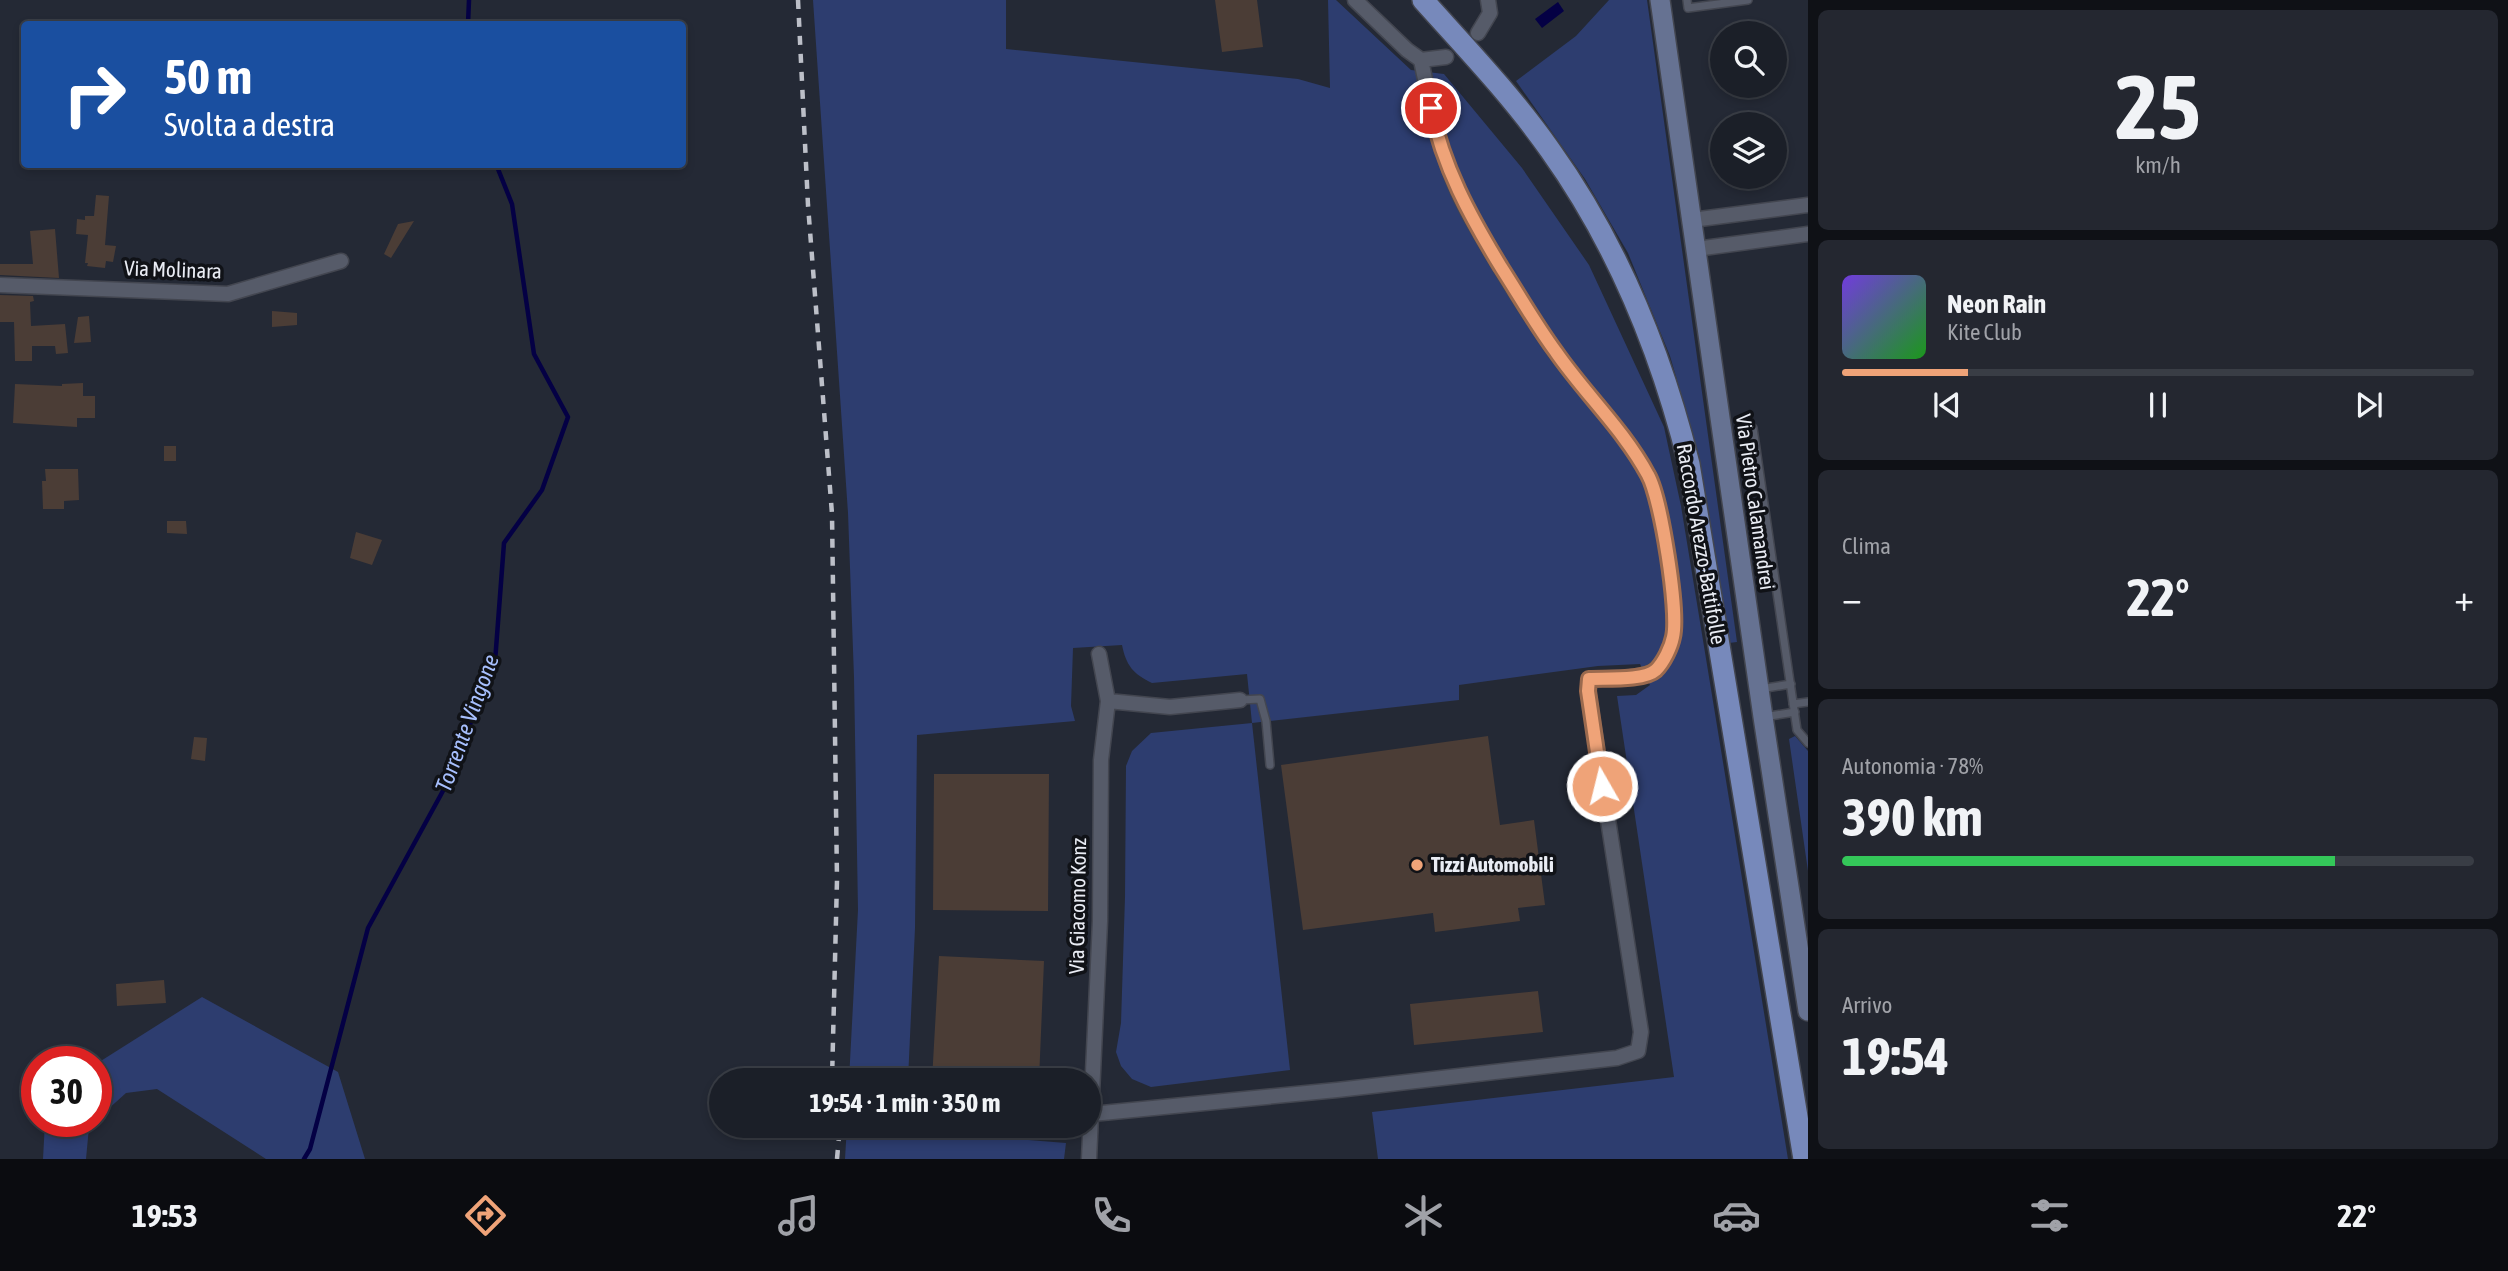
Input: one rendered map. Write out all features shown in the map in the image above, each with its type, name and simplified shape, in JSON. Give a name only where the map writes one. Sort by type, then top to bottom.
[{"type":"main road","name":"Raccordo Arezzo-Battifolle","points":[[1423,0],[1504,90],[1551,151],[1590,211],[1650,332],[1674,404],[1691,477],[1804,1159]]},
{"type":"main road","name":"Via Pietro Calamandrei","points":[[1660,0],[1808,1011]]},
{"type":"street","points":[[1355,0],[1421,60],[1446,57]]},
{"type":"street","points":[[1478,33],[1490,13],[1488,0]]},
{"type":"street","points":[[1101,1113],[1324,1092],[1604,1060],[1638,1051],[1641,1032],[1588,691],[1589,679],[1640,676],[1656,670],[1667,654],[1674,635],[1674,614],[1659,505],[1650,477],[1635,453],[1556,352],[1468,211],[1448,170],[1436,132],[1421,60]]},
{"type":"street","points":[[1692,220],[1808,205]]},
{"type":"street","points":[[1696,249],[1808,233]]},
{"type":"street","name":"Via Molinara","points":[[0,285],[228,294],[341,261]]},
{"type":"street","name":"Via Giacomo Konz","points":[[1094,1068],[1100,921],[1101,760],[1108,701],[1099,654]]},
{"type":"street","points":[[1108,701],[1170,708],[1240,700]]},
{"type":"street","name":"Via Giacomo Konz","points":[[1089,1159],[1090,1138]]},
{"type":"lane","points":[[1687,0],[1688,8],[1748,0]]},
{"type":"lane","points":[[1753,428],[1797,730],[1808,743]]},
{"type":"lane","points":[[1759,689],[1791,684]]},
{"type":"lane","points":[[1240,700],[1260,699],[1266,721],[1270,765]]},
{"type":"lane","points":[[1763,717],[1808,702]]},
{"type":"shaded area","points":[[813,0],[1006,0],[1006,49],[1298,79],[1330,88],[1328,0],[1336,0],[1411,70],[1444,74],[1522,168],[1589,265],[1664,427],[1681,506],[1788,1159],[1378,1159],[1372,1112],[1674,1077],[1617,696],[1636,695],[1650,685],[1640,664],[1598,666],[1459,685],[1459,700],[1252,723],[1247,674],[1152,683],[1131,668],[1122,645],[1073,648],[1071,706],[1075,721],[917,735],[915,928],[909,1068],[850,1068],[858,910],[848,513]]},
{"type":"shaded area","points":[[1609,0],[1647,0],[1737,642],[1729,643],[1699,456],[1670,356],[1628,253],[1585,179],[1516,81],[1576,36]]},
{"type":"shaded area","points":[[1558,2],[1564,11],[1542,28],[1535,19]]},
{"type":"shaded area","points":[[1252,723],[1290,1070],[1151,1087],[1132,1079],[1121,1066],[1116,1052],[1121,1023],[1126,766],[1132,751],[1151,733]]},
{"type":"shaded area","points":[[1795,736],[1808,751],[1808,871],[1789,739]]},
{"type":"shaded area","points":[[202,997],[338,1072],[365,1159],[266,1159],[157,1089],[126,1093],[112,1106],[112,1054]]},
{"type":"shaded area","points":[[44,1137],[88,1137],[86,1159],[43,1159]]},
{"type":"shaded area","points":[[846,1138],[1005,1138],[1066,1143],[1064,1159],[845,1159]]},
{"type":"building","points":[[1215,0],[1257,0],[1263,47],[1222,52]]},
{"type":"building","points":[[96,195],[109,196],[105,245],[116,246],[113,262],[106,261],[105,268],[87,266],[88,235],[76,234],[77,219],[85,220],[85,216],[94,216]]},
{"type":"building","points":[[414,221],[391,258],[384,254],[398,224]]},
{"type":"building","points":[[55,229],[59,278],[0,275],[0,264],[33,264],[30,231]]},
{"type":"building","points":[[0,295],[33,296],[34,301],[30,302],[31,326],[65,324],[68,353],[56,354],[55,346],[32,346],[32,361],[15,361],[14,322],[0,322]]},
{"type":"building","points":[[272,311],[297,313],[297,325],[272,327]]},
{"type":"building","points":[[89,316],[91,342],[74,343],[78,317]]},
{"type":"building","points":[[83,383],[83,396],[95,396],[95,418],[77,418],[77,427],[13,423],[15,384],[62,386]]},
{"type":"building","points":[[164,446],[176,446],[176,461],[164,461]]},
{"type":"building","points":[[45,469],[78,469],[79,500],[64,501],[64,509],[43,509],[42,481],[46,481]]},
{"type":"building","points":[[167,521],[186,521],[187,534],[167,533]]},
{"type":"building","points":[[356,532],[382,540],[372,565],[350,558]]},
{"type":"building","name":"Tizzi Automobili","points":[[1488,736],[1500,825],[1534,820],[1545,905],[1518,908],[1520,921],[1435,932],[1433,913],[1303,930],[1281,765]]},
{"type":"building","points":[[194,737],[207,738],[205,761],[191,759]]},
{"type":"building","points":[[934,774],[1049,774],[1048,911],[933,910]]},
{"type":"building","points":[[939,956],[1044,961],[1040,1068],[933,1068]]},
{"type":"building","points":[[164,980],[166,1003],[117,1006],[116,984]]},
{"type":"building","points":[[1538,991],[1543,1032],[1414,1045],[1410,1004]]},
{"type":"waterway","name":"Torrente Vingone","points":[[468,21],[469,0]]},
{"type":"waterway","name":"Torrente Vingone","points":[[304,1159],[310,1149],[368,928],[444,789],[495,662],[504,543],[542,490],[568,417],[534,354],[512,204],[498,168]]},
{"type":"railway","points":[[798,0],[808,205],[832,514],[837,880],[832,1068]]},
{"type":"railway","points":[[837,1159],[839,1138]]},
{"type":"place","name":"Tizzi Automobili","points":[[1417,865]]},
{"type":"route","points":[[1431,108],[1448,170],[1468,211],[1556,352],[1635,453],[1650,477],[1659,505],[1669,570],[1674,635],[1667,654],[1656,670],[1640,676],[1589,679],[1588,691],[1602,786]]}]
